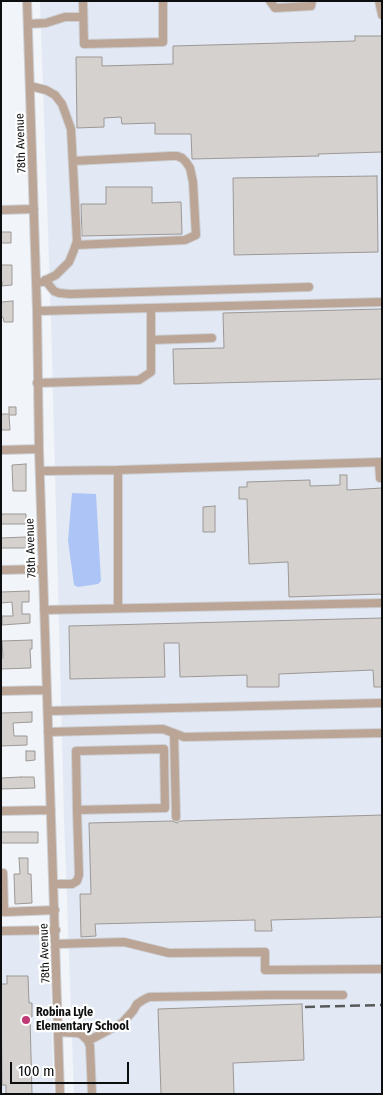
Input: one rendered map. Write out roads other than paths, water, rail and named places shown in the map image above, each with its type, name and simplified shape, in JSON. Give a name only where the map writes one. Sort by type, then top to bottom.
[{"type":"street","name":"78th Avenue","points":[[27,1],[37,311],[37,383],[60,1094]]},
{"type":"street","points":[[83,1],[84,44],[163,42],[163,1]]},
{"type":"street","points":[[270,1],[275,8],[312,6],[312,1]]},
{"type":"street","points":[[379,1],[382,15]]},
{"type":"street","points":[[28,24],[46,23],[65,17],[83,17]]},
{"type":"street","points":[[30,86],[46,90],[55,96],[62,104],[71,129],[77,241],[69,262],[56,275],[36,285]]},
{"type":"street","points":[[72,162],[171,156],[182,158],[190,168],[193,182],[196,235],[185,240],[76,245]]},
{"type":"street","points":[[1,210],[34,209]]},
{"type":"street","points":[[45,280],[54,291],[70,294],[309,287]]},
{"type":"street","points":[[37,311],[382,302]]},
{"type":"street","points":[[37,383],[140,380],[151,372],[151,308]]},
{"type":"street","points":[[151,340],[212,338]]},
{"type":"street","points":[[1,450],[39,449]]},
{"type":"street","points":[[40,471],[380,462],[380,478],[382,478]]},
{"type":"street","points":[[118,470],[118,608]]},
{"type":"street","points":[[1,570],[43,569]]},
{"type":"street","points":[[44,610],[382,604]]},
{"type":"street","points":[[1,691],[47,690]]},
{"type":"street","points":[[48,711],[382,703]]},
{"type":"street","points":[[48,732],[163,729],[184,737],[382,733]]},
{"type":"street","points":[[174,733],[176,817]]},
{"type":"street","points":[[54,884],[72,884],[77,881],[79,875],[77,810],[76,751],[164,749],[165,808],[77,810]]},
{"type":"street","points":[[1,811],[52,810]]},
{"type":"street","points":[[3,873],[4,912],[55,910]]},
{"type":"street","points":[[1,931],[56,930]]},
{"type":"street","points":[[56,944],[124,942],[169,953],[264,952],[265,970],[382,969]]},
{"type":"street","points":[[88,1041],[122,1023],[137,1004],[149,997],[343,995]]},
{"type":"street","points":[[58,1032],[81,1034],[88,1041],[90,1046],[92,1094]]},
{"type":"water","points":[[72,493],[96,494],[101,581],[98,584],[78,587],[74,585],[68,540]]},
{"type":"railway","points":[[305,1007],[382,1005]]},
{"type":"place","name":"Robina Lyle Elementary School","points":[[26,1020]]}]
